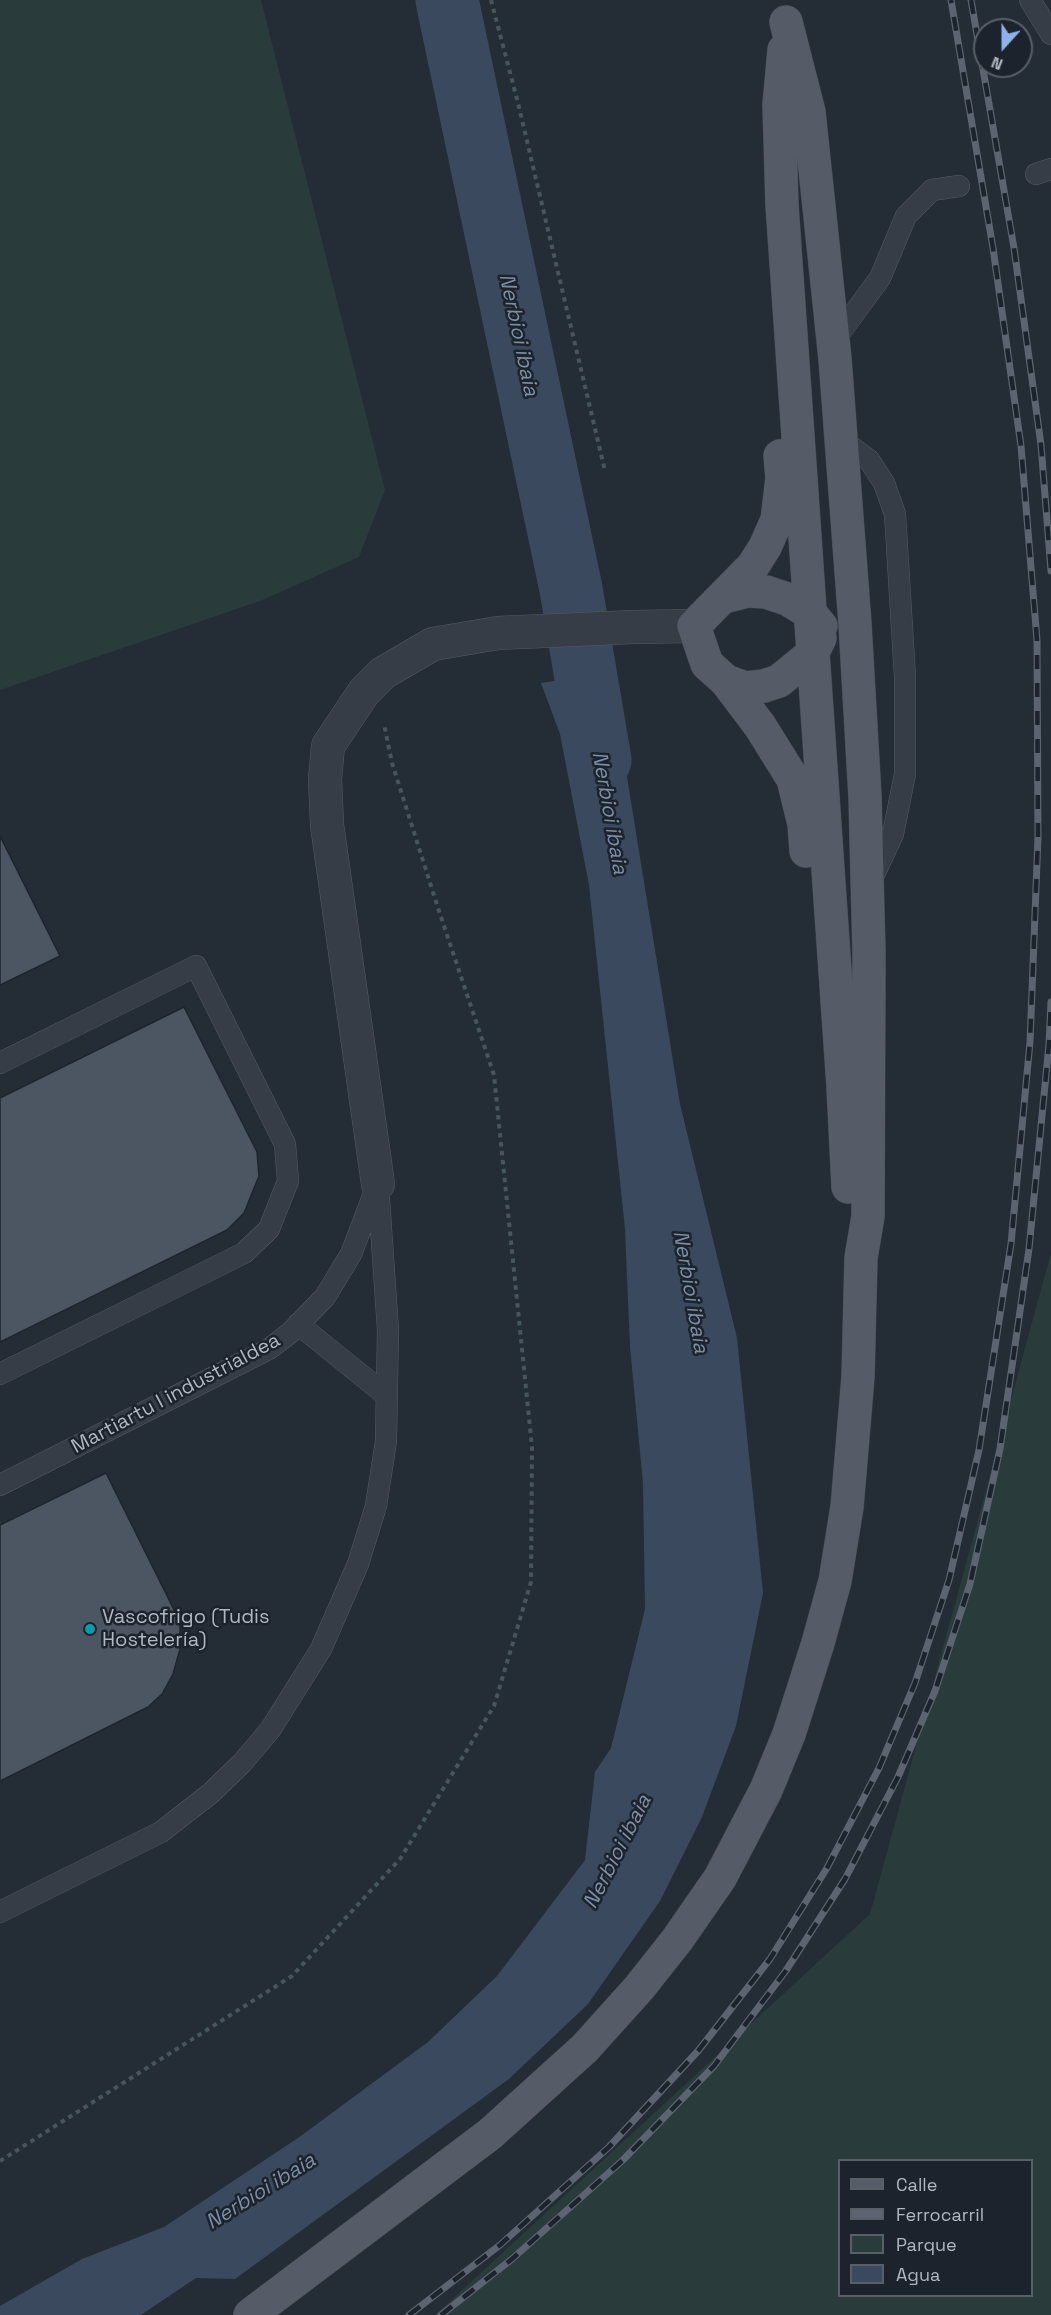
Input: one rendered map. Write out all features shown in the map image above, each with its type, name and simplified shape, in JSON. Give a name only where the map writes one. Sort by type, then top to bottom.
[{"type":"main road","points":[[785,11],[779,105],[782,205],[816,632],[848,1195],[861,1258]]},
{"type":"main road","points":[[250,2315],[490,2134],[585,2048],[652,1972],[720,1878],[766,1790],[789,1734],[835,1581],[847,1507],[858,1377],[861,1258],[868,1216],[869,954],[865,797],[835,354],[809,112],[785,11]]},
{"type":"main road","points":[[782,205],[767,261],[782,478],[777,520],[765,547],[753,566],[694,626],[707,664],[726,681],[760,726],[793,779],[804,825],[824,1064],[844,1111]]},
{"type":"main road","points":[[726,681],[745,688],[764,686],[779,681],[816,632],[833,594],[822,409],[835,354]]},
{"type":"main road","points":[[724,597],[747,591],[766,592],[787,599],[816,632],[837,664],[845,746],[852,896],[869,954]]},
{"type":"street","points":[[378,1184],[327,825],[325,779],[328,746],[364,693],[383,673],[433,644],[498,633],[694,626]]},
{"type":"lane","points":[[1030,0],[1051,34]]},
{"type":"lane","points":[[835,354],[880,278],[906,216],[932,190],[959,186]]},
{"type":"lane","points":[[841,439],[869,460],[884,483],[895,514],[905,677],[905,774],[893,834],[867,890]]},
{"type":"lane","points":[[0,1063],[196,966],[285,1144],[288,1181],[269,1229],[244,1253],[0,1374]]},
{"type":"lane","points":[[0,1912],[161,1832],[211,1793],[242,1763],[270,1730],[321,1649],[358,1564],[376,1506],[386,1441],[388,1330],[378,1184]]},
{"type":"lane","name":"Martiartu I industrialdea","points":[[0,1485],[270,1349],[325,1298],[351,1254],[378,1184]]},
{"type":"lane","points":[[298,1324],[387,1396]]},
{"type":"path","points":[[491,0],[518,103],[605,471]]},
{"type":"green space","points":[[0,0],[261,0],[385,490],[359,557],[260,601],[0,690]]},
{"type":"green space","points":[[1051,1253],[1051,2315],[435,2315],[870,1914]]},
{"type":"water","points":[[610,672],[680,1104],[737,1338],[763,1593],[736,1726],[702,1817],[660,1901],[588,2004],[509,2079],[235,2279],[196,2278],[141,2315],[0,2315],[0,2306],[82,2259],[164,2227],[298,2138],[428,2042],[497,1976],[585,1860],[595,1772],[611,1748],[645,1609],[643,1483],[630,1347],[625,1229],[589,885],[560,734],[541,683]]},
{"type":"building","points":[[0,836],[60,956],[0,985]]},
{"type":"building","points":[[184,1007],[257,1152],[259,1176],[244,1213],[227,1230],[0,1342],[0,1098]]},
{"type":"building","name":"Vascofrigo (Tudis Hostelería)","points":[[106,1473],[180,1622],[180,1649],[173,1674],[162,1694],[148,1707],[0,1781],[0,1525]]},
{"type":"waterway","name":"Nerbioi ibaia","points":[[447,0],[571,589],[600,760]]},
{"type":"railway","points":[[409,2315],[500,2245],[609,2147],[698,2051],[770,1959],[827,1868],[879,1768],[915,1683],[949,1580],[979,1450],[1011,1244],[1030,1042],[1038,837],[1037,640],[1021,446],[993,248],[951,0]]},
{"type":"railway","points":[[971,0],[1014,248],[1041,445],[1051,571]]},
{"type":"railway","points":[[441,2315],[512,2259],[623,2160],[714,2066],[785,1972],[845,1879],[898,1777],[935,1691],[970,1584],[1000,1449],[1029,1249],[1051,1002]]},
{"type":"place","name":"Vascofrigo (Tudis Hostelería)","points":[[90,1629]]}]
